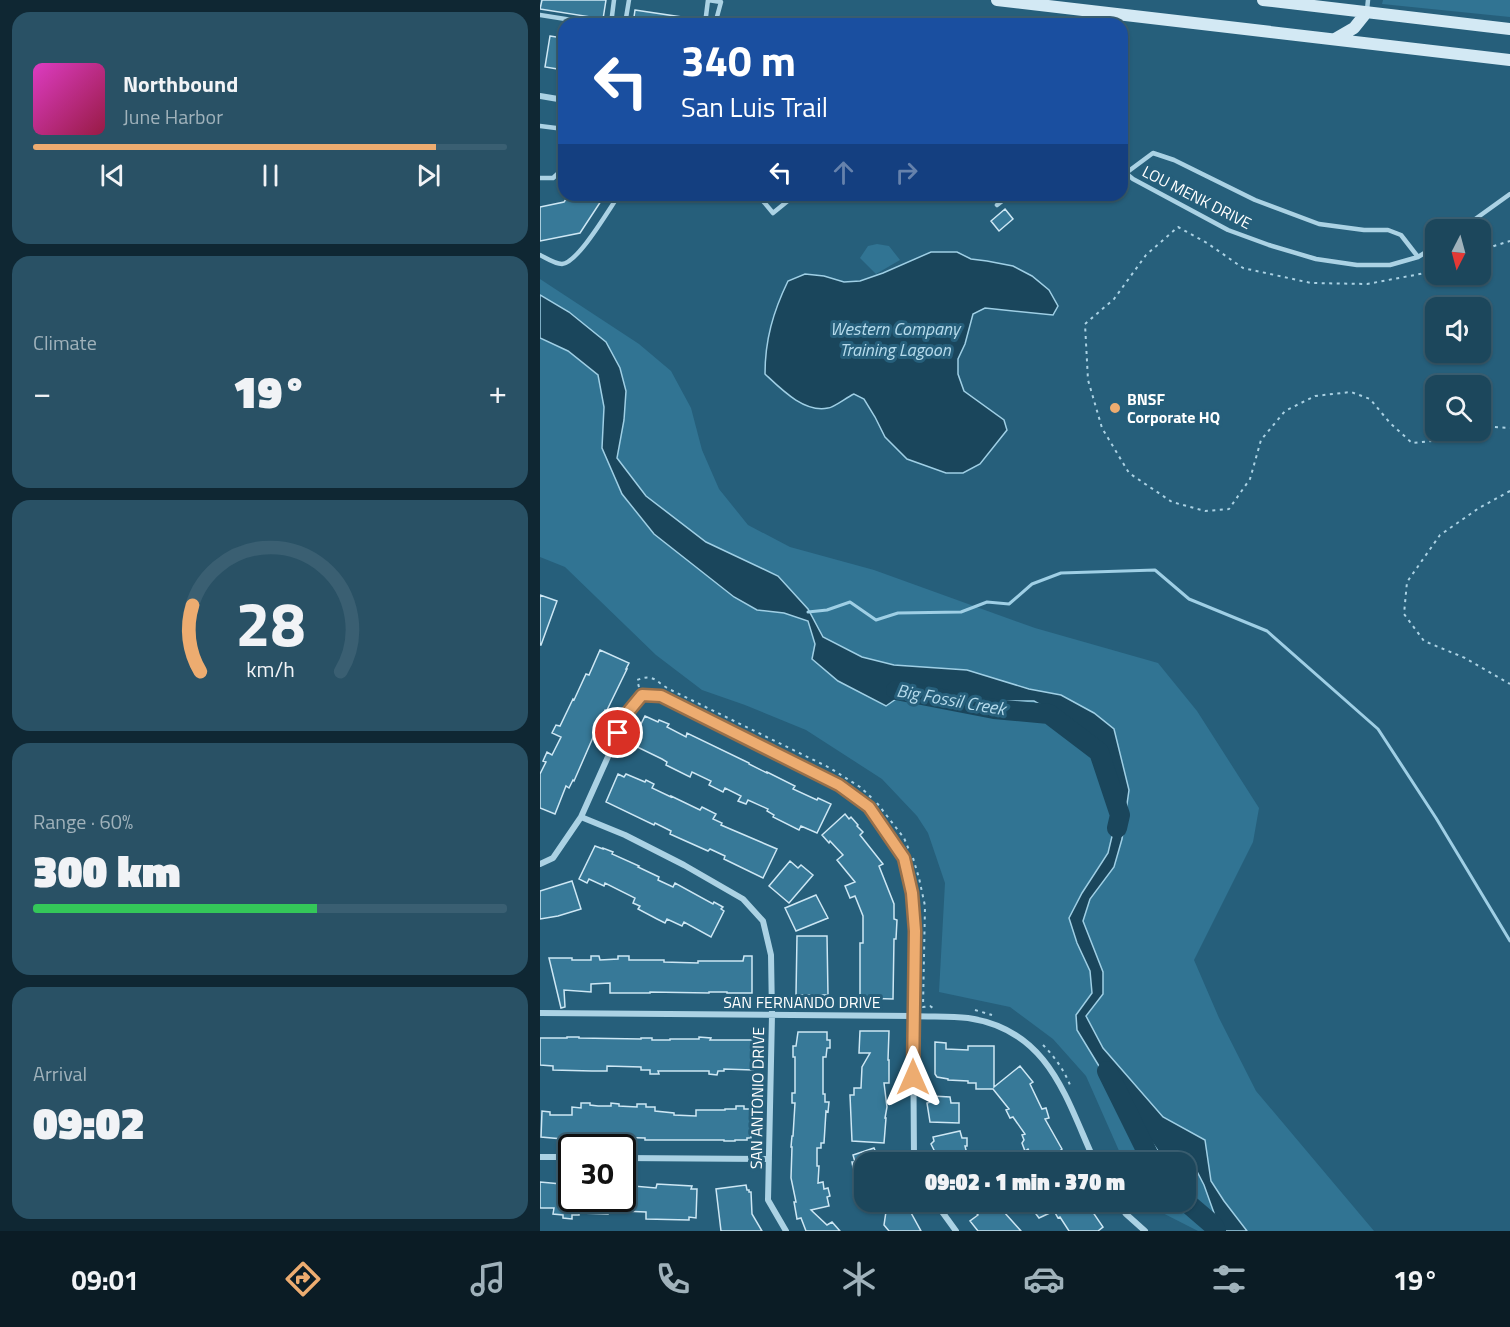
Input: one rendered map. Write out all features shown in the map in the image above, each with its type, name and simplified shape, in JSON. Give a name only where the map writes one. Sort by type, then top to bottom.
[{"type":"main road","points":[[998,0],[1510,60]]},
{"type":"main road","points":[[1263,0],[1350,6],[1366,13],[1510,29]]},
{"type":"main road","points":[[1335,39],[1354,28],[1366,13]]},
{"type":"street","points":[[540,96],[558,99]]},
{"type":"street","points":[[540,864],[553,858],[581,817],[628,712],[642,695],[661,696],[839,785],[869,807],[904,858],[912,893],[915,931],[914,1152]]},
{"type":"street","name":"SAN ANTONIO DRIVE","points":[[581,817],[625,835],[743,899],[763,921],[771,955],[768,1200],[786,1231]]},
{"type":"street","name":"SAN FERNANDO DRIVE","points":[[540,1013],[913,1016],[968,1018],[983,1021],[1027,1043],[1046,1061],[1064,1091],[1091,1152]]},
{"type":"street","points":[[540,1157],[558,1157]]},
{"type":"street","points":[[636,1158],[769,1159]]},
{"type":"street","points":[[942,1212],[956,1231]]},
{"type":"street","points":[[1125,1212],[1145,1231]]},
{"type":"lane","points":[[612,18],[614,0]]},
{"type":"lane","points":[[626,18],[628,0]]},
{"type":"lane","points":[[706,18],[708,0],[721,2],[717,18]]},
{"type":"lane","points":[[1366,13],[1368,0]]},
{"type":"lane","points":[[540,15],[559,18]]},
{"type":"lane","points":[[540,126],[558,128]]},
{"type":"lane","points":[[1128,169],[1154,153],[1174,160],[1255,200],[1319,224],[1364,230],[1388,230],[1401,235],[1418,257]]},
{"type":"lane","points":[[540,178],[553,178],[558,173]]},
{"type":"lane","name":"LOU MENK DRIVE","points":[[1128,174],[1228,230],[1316,259],[1370,266],[1390,265],[1425,253]]},
{"type":"lane","points":[[1475,219],[1510,194]]},
{"type":"lane","points":[[540,255],[561,264],[570,262],[580,252],[615,201]]},
{"type":"lane","points":[[763,201],[772,213],[787,201]]},
{"type":"lane","points":[[997,205],[1002,201]]},
{"type":"path","points":[[1425,273],[1367,284],[1311,283],[1243,268],[1207,243],[1178,227],[1146,255],[1114,300],[1085,324],[1088,380],[1102,428],[1130,473],[1172,502],[1205,512],[1229,509],[1250,479],[1261,440],[1285,411],[1315,396],[1351,392],[1370,399],[1390,423],[1412,443],[1432,441]]},
{"type":"path","points":[[1491,248],[1510,241]]},
{"type":"path","points":[[1491,427],[1510,428]]},
{"type":"path","points":[[1510,491],[1479,508],[1440,535],[1407,582],[1404,614],[1424,640],[1465,658],[1510,684]]},
{"type":"path","points":[[642,695],[637,680],[652,677],[663,686],[830,768],[860,787],[881,807],[904,838],[916,864],[925,906],[923,1007],[930,1006],[935,1009]]},
{"type":"path","points":[[975,1010],[997,1016]]},
{"type":"path","points":[[1036,1040],[1056,1061],[1070,1085]]},
{"type":"shaded area","points":[[1383,0],[1510,0],[1510,17],[1382,4]]},
{"type":"shaded area","points":[[877,244],[889,246],[900,260],[876,274],[860,258],[868,246]]},
{"type":"shaded area","points":[[540,279],[639,344],[671,371],[691,408],[702,450],[719,489],[748,525],[790,547],[874,570],[1035,628],[1158,663],[1197,711],[1259,808],[1253,842],[1194,960],[1219,1018],[1256,1091],[1374,1231],[1198,1231],[1161,1212],[1196,1212],[1196,1152],[1120,1152],[1086,1076],[1053,1039],[1010,1007],[939,992],[945,883],[928,833],[917,816],[882,779],[806,730],[702,690],[656,655],[565,567],[540,557]]},
{"type":"water","name":"Western Company Training Lagoon","points":[[931,252],[957,252],[971,259],[1013,266],[1032,276],[1049,290],[1058,306],[1053,315],[985,308],[973,314],[965,344],[958,359],[958,374],[964,391],[1004,420],[1007,430],[980,464],[963,473],[946,473],[907,459],[885,437],[864,399],[854,394],[830,408],[810,407],[794,398],[765,374],[766,349],[771,326],[788,281],[805,274],[824,276],[844,282],[860,281]]},
{"type":"water","points":[[540,295],[569,312],[606,342],[620,368],[626,391],[624,420],[617,458],[646,496],[706,542],[778,576],[808,609],[823,637],[862,657],[894,665],[967,670],[1029,689],[1061,695],[1094,713],[1114,729],[1129,790],[1122,839],[1114,867],[1090,899],[1083,921],[1103,972],[1103,994],[1086,1016],[1103,1048],[1163,1117],[1205,1140],[1211,1181],[1247,1231],[1222,1231],[1196,1170],[1196,1152],[1158,1151],[1102,1071],[1077,1030],[1076,1015],[1092,993],[1090,971],[1069,918],[1108,853],[1114,828],[1117,785],[1100,748],[1071,722],[1034,701],[971,701],[954,695],[902,695],[886,706],[838,681],[812,659],[815,644],[808,621],[784,613],[757,610],[734,597],[654,534],[622,494],[602,448],[604,407],[598,375],[568,351],[540,338]]},
{"type":"building","points":[[542,0],[606,0],[603,18],[540,9]]},
{"type":"building","points":[[635,10],[688,18],[634,18]]},
{"type":"building","points":[[550,36],[558,37],[558,69],[545,67]]},
{"type":"building","points":[[601,201],[580,233],[540,241],[540,207],[564,202]]},
{"type":"building","points":[[1005,209],[1013,219],[999,231],[991,221]]},
{"type":"building","points":[[540,595],[557,601],[541,645],[540,645]]},
{"type":"building","points":[[600,650],[629,663],[605,710],[574,781],[569,788],[566,786],[555,814],[540,808],[540,774],[546,762],[543,761],[547,752],[552,755],[561,737],[552,733],[556,725],[560,726],[586,674],[589,675]]},
{"type":"building","points":[[645,716],[669,724],[667,727],[686,737],[687,733],[795,786],[793,789],[831,804],[817,833],[801,826],[799,830],[773,817],[774,815],[767,811],[768,809],[748,800],[746,804],[738,801],[741,796],[725,788],[723,792],[709,785],[711,781],[692,772],[690,777],[666,765],[667,762],[662,759],[631,744]]},
{"type":"building","points":[[618,774],[624,777],[626,774],[645,782],[646,780],[654,784],[652,788],[700,810],[702,807],[716,814],[713,819],[722,823],[721,825],[777,849],[763,878],[724,859],[725,856],[670,834],[671,831],[655,823],[654,825],[606,802]]},
{"type":"building","points":[[845,814],[858,825],[863,832],[860,835],[883,864],[879,866],[894,904],[894,919],[897,920],[896,939],[894,939],[893,999],[860,998],[860,943],[863,943],[863,916],[855,896],[850,898],[845,886],[855,882],[837,860],[843,855],[822,835]]},
{"type":"building","points":[[595,846],[613,852],[612,854],[639,866],[659,877],[658,880],[673,887],[675,883],[723,907],[721,909],[724,911],[711,937],[684,922],[682,926],[667,919],[665,923],[657,919],[638,909],[640,906],[633,903],[635,898],[605,883],[604,886],[589,879],[587,883],[579,879]]},
{"type":"building","points":[[790,861],[798,868],[801,865],[813,875],[789,903],[769,886]]},
{"type":"building","points":[[572,881],[581,909],[540,919],[540,891]]},
{"type":"building","points":[[816,895],[828,918],[796,931],[785,908]]},
{"type":"building","points":[[797,936],[827,936],[828,995],[796,995]]},
{"type":"building","points":[[591,956],[599,956],[600,960],[629,956],[629,960],[698,963],[698,961],[743,961],[744,956],[752,956],[752,993],[610,993],[610,983],[591,984],[591,992],[564,990],[565,1007],[561,1008],[549,958],[591,960]]},
{"type":"building","points":[[860,1031],[889,1031],[889,1083],[884,1083],[887,1107],[884,1143],[852,1141],[850,1095],[854,1095],[854,1088],[861,1088],[862,1067],[870,1053],[859,1053]]},
{"type":"building","points":[[798,1032],[827,1032],[827,1040],[830,1040],[830,1048],[827,1048],[826,1057],[823,1057],[823,1094],[825,1094],[825,1102],[829,1102],[828,1112],[826,1111],[824,1143],[821,1143],[821,1148],[817,1148],[818,1183],[823,1182],[824,1189],[828,1188],[829,1206],[811,1210],[827,1225],[832,1222],[840,1231],[806,1231],[801,1218],[797,1219],[791,1178],[791,1147],[795,1103],[792,1103],[792,1093],[795,1093],[793,1046],[796,1046]]},
{"type":"building","points":[[699,1037],[711,1038],[710,1040],[754,1040],[753,1070],[724,1069],[724,1071],[718,1071],[717,1075],[709,1074],[709,1071],[658,1071],[659,1074],[650,1074],[650,1070],[641,1070],[641,1067],[607,1066],[607,1071],[592,1071],[553,1070],[553,1066],[540,1065],[540,1038],[670,1040],[699,1039]]},
{"type":"building","points":[[935,1042],[946,1043],[946,1049],[968,1050],[968,1046],[994,1046],[994,1087],[1020,1066],[1033,1082],[1030,1084],[1042,1109],[1046,1108],[1049,1118],[1045,1119],[1062,1152],[1030,1152],[1028,1149],[1025,1151],[1022,1135],[1025,1134],[1013,1117],[1010,1118],[1006,1110],[1009,1109],[993,1089],[976,1089],[976,1083],[948,1080],[937,1077],[935,1074]]},
{"type":"building","points":[[932,1096],[950,1097],[951,1103],[959,1103],[959,1123],[930,1122],[927,1103],[931,1102]]},
{"type":"building","points":[[581,1103],[611,1106],[611,1103],[637,1107],[637,1104],[646,1104],[646,1107],[655,1107],[655,1111],[696,1116],[696,1110],[725,1110],[744,1106],[744,1109],[751,1109],[751,1138],[735,1141],[645,1140],[645,1138],[636,1138],[636,1134],[558,1134],[558,1139],[541,1137],[542,1111],[550,1112],[550,1115],[572,1115],[572,1107],[581,1108]]},
{"type":"building","points":[[960,1131],[962,1138],[967,1138],[966,1152],[935,1152],[931,1144],[934,1141],[933,1137]]},
{"type":"building","points":[[874,1148],[876,1152],[862,1152]]},
{"type":"building","points":[[540,1182],[558,1184],[558,1212],[608,1212],[608,1214],[579,1213],[579,1215],[572,1215],[572,1219],[553,1214],[554,1208],[540,1208]]},
{"type":"building","points":[[657,1184],[692,1186],[691,1189],[697,1189],[696,1218],[689,1217],[689,1220],[646,1219],[646,1212],[636,1212],[636,1186],[656,1188]]},
{"type":"building","points":[[746,1185],[747,1190],[751,1192],[752,1214],[762,1231],[721,1231],[716,1189]]},
{"type":"building","points":[[886,1212],[911,1212],[921,1231],[889,1231],[884,1225]]},
{"type":"building","points":[[975,1212],[1004,1212],[1021,1231],[978,1231],[970,1221],[978,1215]]},
{"type":"building","points":[[1039,1212],[1052,1212],[1039,1218],[1036,1214]]},
{"type":"building","points":[[1055,1212],[1093,1212],[1103,1227],[1098,1231],[1069,1231],[1060,1217],[1058,1218]]},
{"type":"waterway","points":[[808,612],[827,610],[850,602],[876,620],[898,613],[961,612],[987,602],[1009,604],[1032,584],[1061,573],[1155,570],[1189,599],[1267,631],[1378,729],[1436,818],[1510,941]]},
{"type":"waterway","name":"Big Fossil Creek","points":[[896,690],[994,709],[1049,714],[1099,752],[1120,815],[1117,828]]},
{"type":"waterway","name":"Big Fossil Creek","points":[[1107,1071],[1147,1152]]},
{"type":"waterway","name":"Big Fossil Creek","points":[[1196,1210],[1213,1225],[1216,1231]]},
{"type":"place","name":"BNSF Corporate HQ","points":[[1115,408]]},
{"type":"route","points":[[618,733],[628,712],[642,695],[661,696],[839,785],[869,807],[904,858],[912,893],[915,931],[913,1077]]}]
